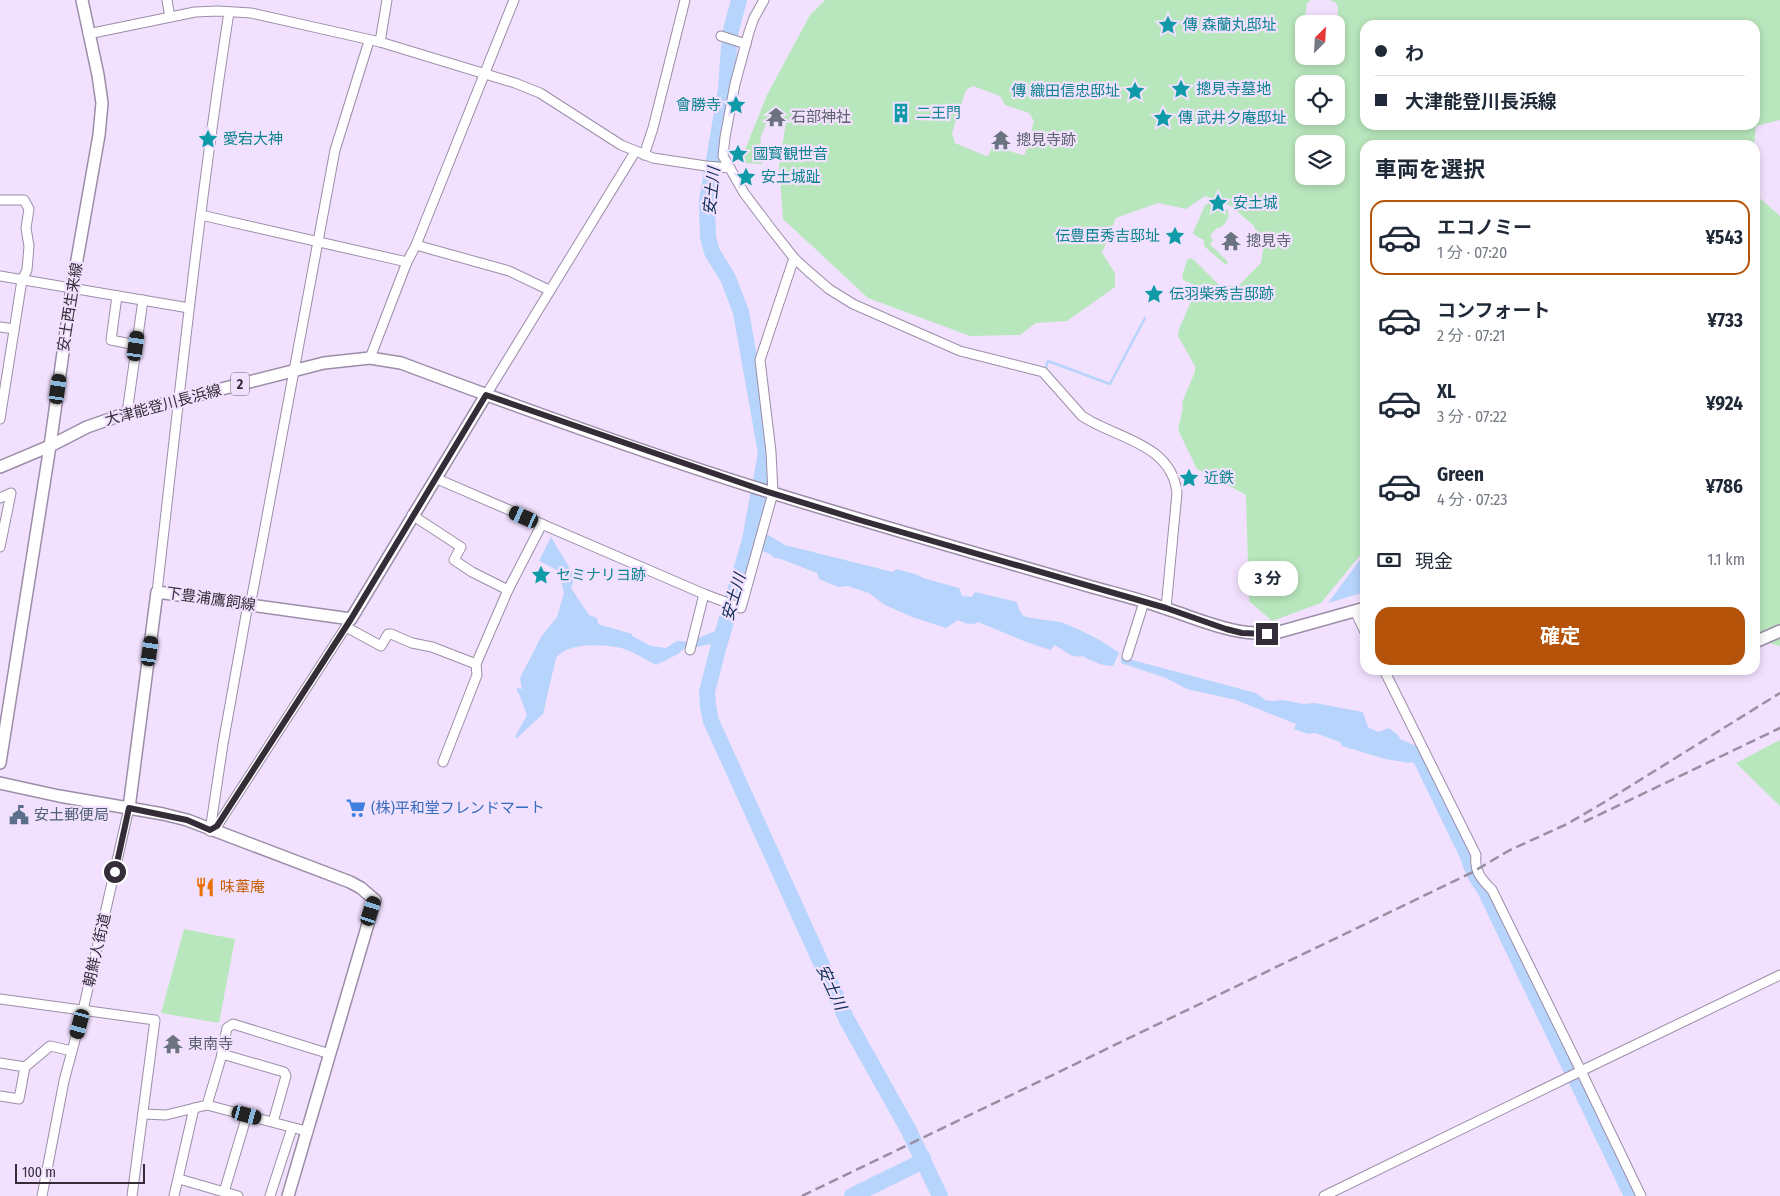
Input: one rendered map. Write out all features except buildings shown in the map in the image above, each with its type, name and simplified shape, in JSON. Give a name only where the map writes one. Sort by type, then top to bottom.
[{"type":"main road","name":"安土西生来線","points":[[0,764],[50,446],[72,288],[99,135],[102,103],[82,0]]},
{"type":"main road","name":"大津能登川長浜線","points":[[0,467],[50,446],[87,427],[127,413],[324,364],[370,358],[401,363],[486,395],[763,490],[856,519],[1166,608],[1226,629],[1254,634],[1279,632],[1360,610]]},
{"type":"main road","points":[[348,623],[486,395]]},
{"type":"main road","name":"下豊浦鷹飼線","points":[[129,808],[157,592],[248,604],[348,623]]},
{"type":"main road","points":[[1760,640],[1780,631]]},
{"type":"main road","points":[[0,783],[187,820],[350,882],[361,888],[375,900],[288,1196]]},
{"type":"street","points":[[167,0],[170,17]]},
{"type":"street","points":[[380,42],[387,0]]},
{"type":"street","points":[[370,358],[514,0]]},
{"type":"street","points":[[486,395],[549,290],[640,153],[653,128],[685,0]]},
{"type":"street","points":[[764,0],[754,18],[735,84],[723,156],[727,168],[794,258],[829,289],[853,304],[960,351],[1043,372],[1082,416],[1108,430],[1118,432],[1142,444],[1172,472],[1178,492],[1166,608]]},
{"type":"street","points":[[88,34],[195,12],[251,13],[380,42],[484,73],[540,93],[621,145],[640,153],[653,158],[727,168]]},
{"type":"street","points":[[157,592],[189,308],[229,12]]},
{"type":"street","points":[[721,36],[746,44]]},
{"type":"street","points":[[210,830],[248,604],[251,601],[335,150],[369,41]]},
{"type":"street","points":[[0,200],[24,200],[29,209],[26,228],[29,246],[27,270],[22,280],[14,329],[4,371],[0,416]]},
{"type":"street","points":[[201,215],[407,262]]},
{"type":"street","points":[[416,245],[509,271],[549,290]]},
{"type":"street","points":[[435,478],[704,594],[741,608],[764,525],[760,360],[794,258]]},
{"type":"street","points":[[0,276],[189,308]]},
{"type":"street","points":[[117,296],[111,340],[136,346]]},
{"type":"street","points":[[127,413],[143,300]]},
{"type":"street","points":[[0,327],[14,329]]},
{"type":"street","points":[[0,498],[10,493],[0,548]]},
{"type":"street","points":[[412,515],[462,547],[454,560],[472,572],[508,590]]},
{"type":"street","points":[[443,762],[476,675],[476,664],[508,590],[542,524]]},
{"type":"street","points":[[690,650],[704,594]]},
{"type":"street","points":[[1127,656],[1144,602]]},
{"type":"street","points":[[210,830],[217,826],[222,819],[348,623],[380,646],[388,634],[391,634],[476,664]]},
{"type":"street","points":[[1386,675],[1476,855],[1475,865],[1481,880],[1492,890],[1641,1196]]},
{"type":"street","name":"朝鮮人街道","points":[[42,1196],[64,1081],[84,1010],[129,808]]},
{"type":"street","points":[[1324,1196],[1780,975]]},
{"type":"street","points":[[0,999],[155,1020],[132,1196]]},
{"type":"street","points":[[207,1105],[222,1054],[227,1028],[233,1024],[330,1054]]},
{"type":"street","points":[[0,1096],[19,1098],[24,1067],[50,1046],[72,1051]]},
{"type":"street","points":[[222,1054],[284,1072],[286,1076],[273,1122]]},
{"type":"street","points":[[0,1063],[24,1067]]},
{"type":"street","points":[[143,1114],[166,1115],[207,1105],[306,1131]]},
{"type":"street","points":[[174,1196],[194,1108]]},
{"type":"street","points":[[224,1192],[247,1115]]},
{"type":"street","points":[[270,1196],[292,1128]]},
{"type":"street","points":[[178,1179],[238,1196]]},
{"type":"green space","points":[[825,0],[1311,0],[1307,3],[1305,15],[1295,15],[1295,65],[1345,65],[1345,15],[1338,15],[1338,7],[1335,2],[1329,0],[1780,0],[1780,120],[1760,125],[1760,20],[1360,20],[1360,130],[1756,130],[1755,140],[1360,140],[1360,555],[1321,603],[1272,621],[1249,601],[1246,495],[1197,469],[1178,430],[1183,408],[1182,402],[1195,372],[1195,366],[1178,336],[1179,329],[1196,290],[1194,285],[1183,280],[1182,277],[1187,260],[1191,258],[1194,260],[1219,285],[1238,286],[1261,263],[1263,250],[1254,226],[1231,206],[1205,196],[1186,209],[1158,203],[1116,218],[1102,253],[1115,273],[1115,287],[1067,321],[1036,323],[1020,335],[970,336],[868,298],[783,219],[779,166],[786,122],[782,120],[784,114],[774,109],[772,110],[761,136],[762,164],[744,163],[744,152],[767,95],[810,15]],"holes":[[[973,86],[1000,96],[1005,105],[1029,113],[1034,121],[1025,154],[1022,155],[994,146],[988,156],[986,156],[955,143],[952,133],[966,90]]]},
{"type":"green space","points":[[1760,198],[1780,216],[1780,646],[1760,640]]},
{"type":"green space","points":[[1210,203],[1228,210],[1226,222],[1210,235],[1213,240],[1210,244],[1228,262],[1226,265],[1204,246],[1204,240],[1193,233],[1205,205]]},
{"type":"green space","points":[[1780,740],[1780,806],[1736,763]]},
{"type":"green space","points":[[184,929],[235,939],[219,1023],[161,1013]]},
{"type":"water","points":[[760,530],[785,545],[893,572],[896,569],[959,588],[962,596],[972,597],[975,592],[1017,602],[1019,610],[1024,616],[1063,623],[1092,636],[1119,653],[1113,666],[1106,665],[1094,662],[1083,656],[1071,655],[1054,645],[1051,650],[1024,641],[978,622],[971,624],[958,620],[946,628],[912,617],[883,604],[869,593],[848,586],[838,587],[819,579],[817,573],[772,557],[772,555],[755,548]]},
{"type":"water","points":[[551,537],[575,577],[571,588],[589,615],[597,618],[598,624],[632,634],[632,636],[651,646],[666,648],[677,641],[689,642],[715,631],[713,647],[712,644],[685,648],[678,654],[656,665],[632,652],[616,647],[593,645],[567,650],[556,658],[543,714],[517,738],[515,737],[527,715],[517,691],[517,688],[522,689],[520,678],[541,637],[557,617],[564,593],[559,571],[539,561]]},
{"type":"water","points":[[1360,560],[1360,593],[1328,603]]},
{"type":"water","points":[[1121,657],[1256,693],[1265,700],[1283,700],[1304,704],[1315,703],[1363,712],[1368,727],[1378,732],[1389,728],[1398,736],[1408,751],[1417,756],[1410,763],[1385,759],[1342,746],[1340,742],[1315,733],[1308,734],[1294,729],[1296,724],[1236,700],[1187,689],[1166,678],[1121,663]]},
{"type":"waterway","name":"安土川","points":[[739,0],[730,34],[726,89],[707,201],[708,237],[712,252],[728,278],[741,312],[766,453],[750,540],[707,692],[708,706],[711,721],[847,1020],[908,1129],[940,1196]]},
{"type":"waterway","points":[[1045,370],[1048,361],[1110,384],[1145,318]]},
{"type":"waterway","points":[[1388,743],[1415,754],[1421,759],[1468,856],[1474,873],[1484,888],[1632,1196]]},
{"type":"waterway","points":[[852,1196],[915,1165],[923,1158]]},
{"type":"railway","points":[[802,1196],[1471,873],[1510,850],[1567,824],[1780,693]]},
{"type":"railway","points":[[1584,822],[1780,728]]},
{"type":"place","name":"傳 森蘭丸邸址","points":[[1168,25]]},
{"type":"place","name":"摠見寺墓地","points":[[1181,89]]},
{"type":"place","name":"傳 織田信忠邸址","points":[[1135,91]]},
{"type":"place","name":"會勝寺","points":[[736,105]]},
{"type":"place","name":"二王門","points":[[901,113]]},
{"type":"place","name":"石部神社","points":[[776,117]]},
{"type":"place","name":"傳 武井夕庵邸址","points":[[1163,118]]},
{"type":"place","name":"愛宕大神","points":[[208,139]]},
{"type":"place","name":"摠見寺跡","points":[[1001,140]]},
{"type":"place","name":"國寳観世音","points":[[738,154]]},
{"type":"place","name":"安土城趾","points":[[746,177]]},
{"type":"place","name":"安土城","points":[[1218,203]]},
{"type":"place","name":"伝豊臣秀吉邸址","points":[[1175,236]]},
{"type":"place","name":"摠見寺","points":[[1231,241]]},
{"type":"place","name":"伝羽柴秀吉邸跡","points":[[1154,294]]},
{"type":"place","name":"近鉄","points":[[1189,478]]},
{"type":"place","name":"セミナリヨ跡","points":[[541,575]]},
{"type":"place","name":"(株)平和堂フレンドマート","points":[[356,808]]},
{"type":"place","name":"安土郵便局","points":[[19,815]]},
{"type":"place","name":"味葦庵","points":[[205,887]]},
{"type":"place","name":"東南寺","points":[[173,1044]]},
{"type":"route","points":[[115,872],[129,808],[187,820],[210,830],[217,826],[351,619],[486,395],[762,490],[856,519],[1166,608],[1226,629],[1242,633],[1267,634]]}]
